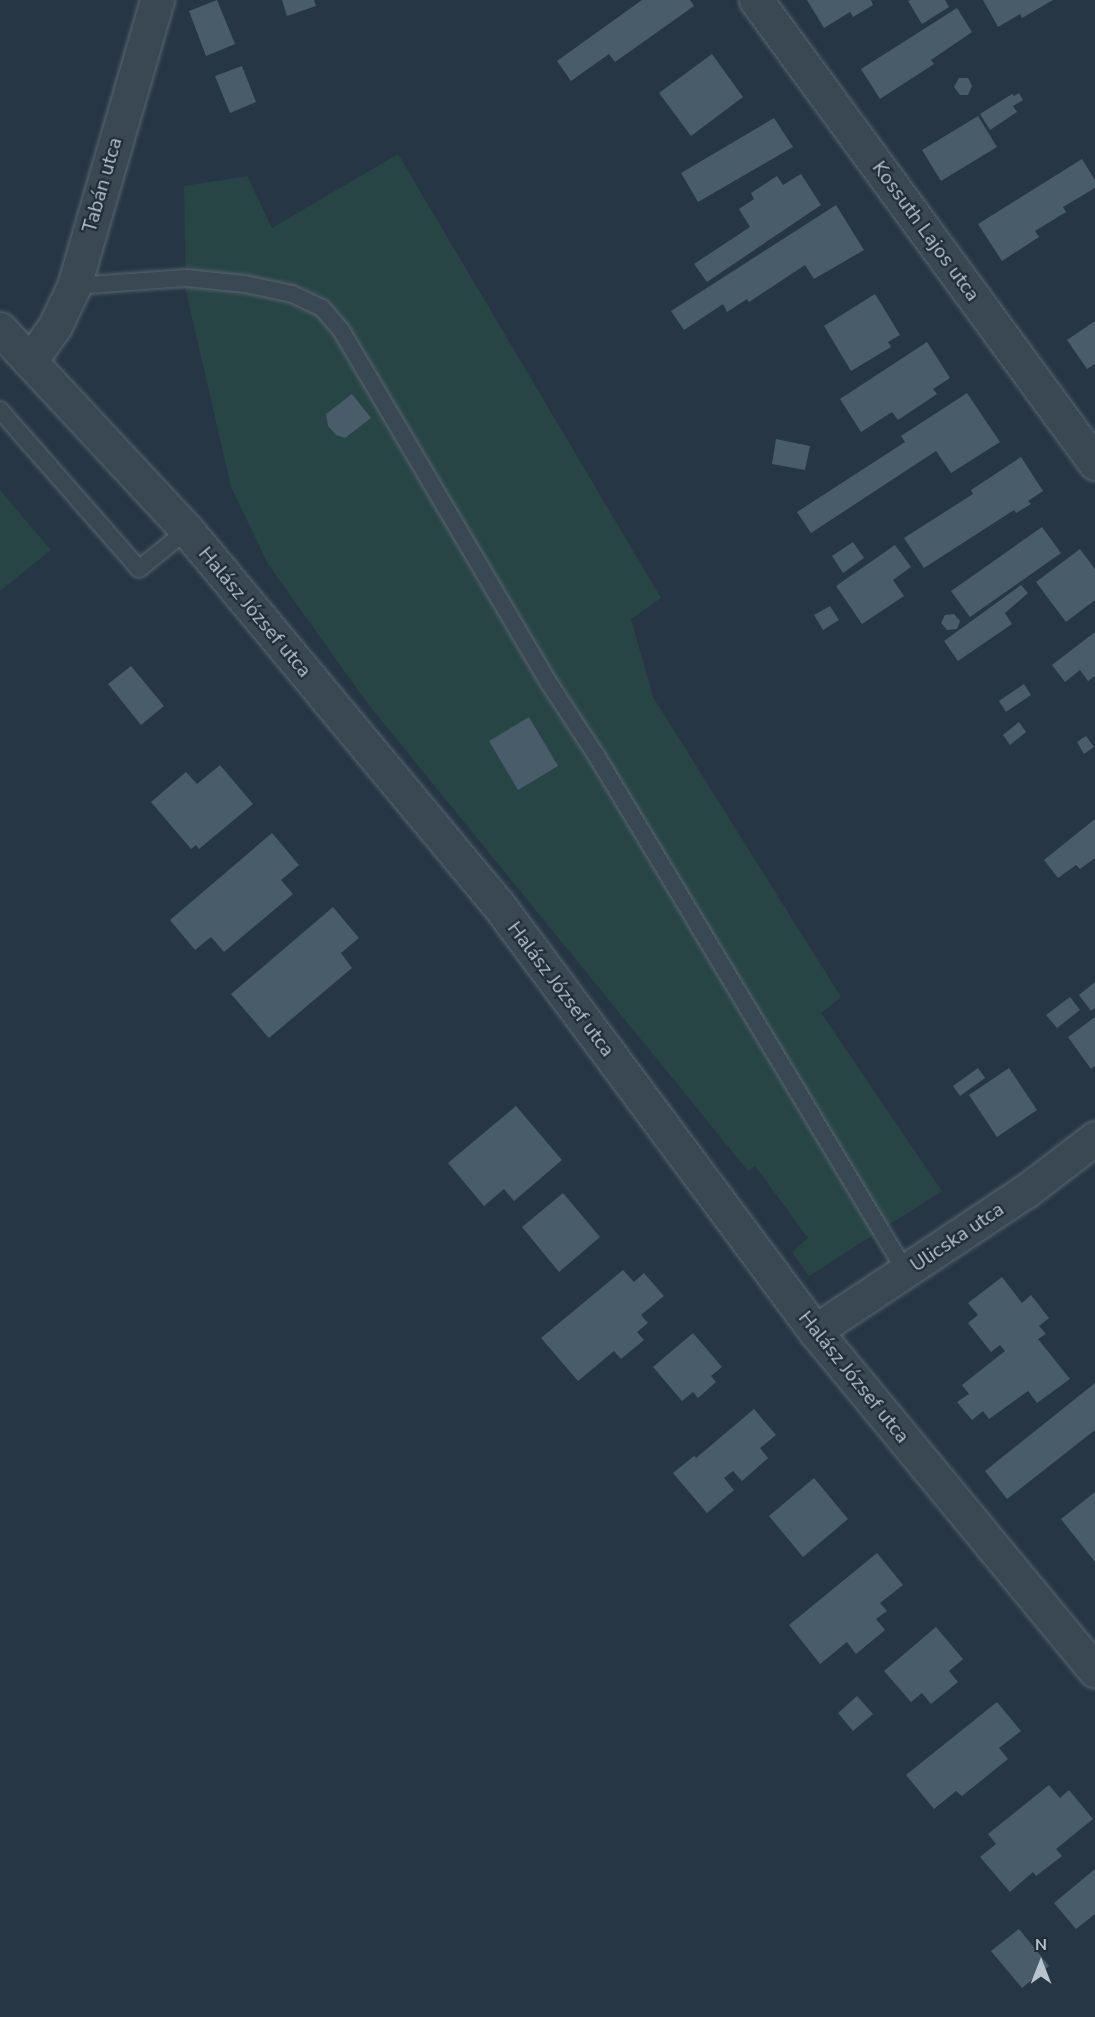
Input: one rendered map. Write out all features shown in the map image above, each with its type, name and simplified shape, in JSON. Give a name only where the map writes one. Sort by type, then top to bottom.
[{"type":"street","name":"Tabán utca","points":[[30,361],[55,326],[74,286],[145,33],[157,0]]},
{"type":"street","name":"Kossuth Lajos utca","points":[[756,0],[1095,463]]},
{"type":"street","name":"Halász József utca","points":[[2,337],[30,361],[187,530],[497,903],[815,1330],[1095,1671]]},
{"type":"street","name":"Ulicska utca","points":[[815,1330],[1026,1191],[1095,1138]]},
{"type":"lane","points":[[74,286],[186,278],[245,284],[292,294],[322,308],[341,330],[549,683],[596,755],[906,1272]]},
{"type":"lane","points":[[0,410],[139,569],[187,530]]},
{"type":"green space","points":[[398,154],[661,598],[631,619],[653,697],[841,997],[821,1013],[942,1191],[809,1276],[792,1252],[808,1238],[755,1166],[748,1171],[368,704],[268,564],[231,487],[186,291],[184,186],[247,176],[272,228]]},
{"type":"green space","points":[[0,490],[51,550],[0,591]]},
{"type":"building","points":[[217,0],[235,44],[206,56],[189,11]]},
{"type":"building","points":[[282,0],[314,0],[316,6],[287,16]]},
{"type":"building","points":[[642,0],[690,0],[694,6],[615,62],[609,54],[571,81],[557,61]]},
{"type":"building","points":[[807,0],[871,0],[873,5],[853,17],[850,12],[824,28]]},
{"type":"building","points":[[945,0],[949,7],[922,24],[908,1]]},
{"type":"building","points":[[983,0],[1053,0],[1022,18],[1020,14],[998,27]]},
{"type":"building","points":[[957,8],[972,32],[931,60],[934,64],[880,99],[861,69]]},
{"type":"building","points":[[712,54],[743,97],[691,136],[659,93]]},
{"type":"building","points":[[242,66],[256,102],[230,113],[215,76]]},
{"type":"building","points":[[959,78],[968,78],[972,86],[968,95],[960,95],[954,87]]},
{"type":"building","points":[[1019,93],[1023,100],[1013,106],[1017,112],[990,130],[980,114],[1012,94],[1014,96]]},
{"type":"building","points":[[978,116],[997,147],[941,181],[922,150]]},
{"type":"building","points":[[774,118],[793,147],[698,202],[681,173]]},
{"type":"building","points":[[1082,159],[1095,180],[1095,188],[1063,207],[1066,212],[1035,231],[1039,237],[1002,261],[978,224]]},
{"type":"building","points":[[801,174],[821,205],[707,282],[694,264],[750,227],[739,209],[754,199],[751,193],[777,176],[783,185]]},
{"type":"building","points":[[836,205],[864,250],[814,279],[805,265],[749,302],[747,299],[727,312],[723,304],[684,330],[671,311]]},
{"type":"building","points":[[875,294],[900,335],[888,342],[891,347],[851,371],[824,326]]},
{"type":"building","points":[[1095,321],[1095,364],[1087,369],[1067,340]]},
{"type":"building","points":[[927,342],[950,378],[933,389],[937,394],[898,420],[892,412],[861,432],[840,399]]},
{"type":"building","points":[[967,393],[1000,442],[951,473],[936,451],[811,533],[797,512],[905,442],[901,436]]},
{"type":"building","points":[[352,394],[371,418],[345,438],[336,435],[328,426],[326,414]]},
{"type":"building","points":[[776,439],[810,446],[805,470],[772,464]]},
{"type":"building","points":[[1021,457],[1043,491],[1028,501],[1031,504],[1016,513],[1014,510],[924,568],[904,538],[973,494],[971,490]]},
{"type":"building","points":[[1042,527],[1061,553],[970,617],[951,591]]},
{"type":"building","points":[[853,542],[864,558],[843,573],[832,556]]},
{"type":"building","points":[[895,545],[911,567],[893,580],[904,596],[862,624],[836,586]]},
{"type":"building","points":[[1080,549],[1095,569],[1095,600],[1066,622],[1036,582]]},
{"type":"building","points":[[1021,585],[1028,593],[1005,613],[1012,624],[958,661],[944,641]]},
{"type":"building","points":[[830,606],[839,620],[823,630],[814,615]]},
{"type":"building","points":[[954,614],[960,621],[957,629],[947,630],[941,623],[945,615]]},
{"type":"building","points":[[1095,632],[1095,676],[1088,681],[1080,670],[1065,682],[1052,665]]},
{"type":"building","points":[[131,666],[164,706],[141,725],[108,684]]},
{"type":"building","points":[[1024,684],[1031,695],[1006,712],[999,701]]},
{"type":"building","points":[[529,717],[558,766],[518,790],[489,741]]},
{"type":"building","points":[[1019,722],[1026,732],[1010,745],[1003,735]]},
{"type":"building","points":[[1086,736],[1094,747],[1084,754],[1077,742]]},
{"type":"building","points":[[220,765],[253,804],[199,849],[196,845],[191,849],[151,802],[186,772],[197,784]]},
{"type":"building","points":[[1095,819],[1095,858],[1080,869],[1076,865],[1058,878],[1044,860]]},
{"type":"building","points":[[272,833],[299,865],[281,880],[293,894],[224,952],[211,937],[195,950],[170,920]]},
{"type":"building","points":[[333,907],[359,938],[341,953],[352,968],[269,1038],[231,994]]},
{"type":"building","points":[[1095,982],[1095,1008],[1091,1011],[1079,995]]},
{"type":"building","points":[[1070,997],[1080,1010],[1057,1028],[1046,1015]]},
{"type":"building","points":[[1095,1017],[1095,1066],[1091,1069],[1068,1037]]},
{"type":"building","points":[[978,1068],[985,1078],[960,1096],[953,1086]]},
{"type":"building","points":[[1009,1068],[1037,1110],[997,1137],[969,1095]]},
{"type":"building","points":[[516,1106],[562,1160],[514,1201],[504,1189],[484,1206],[448,1163]]},
{"type":"building","points":[[563,1193],[600,1237],[559,1272],[522,1227]]},
{"type":"building","points":[[623,1270],[634,1282],[644,1273],[664,1296],[641,1315],[648,1323],[637,1332],[644,1340],[621,1359],[614,1351],[578,1381],[541,1338]]},
{"type":"building","points":[[1002,1277],[1022,1303],[1031,1295],[1049,1318],[1039,1326],[1046,1334],[1038,1339],[1070,1379],[1037,1403],[1028,1391],[989,1419],[983,1411],[972,1420],[957,1402],[969,1394],[962,1385],[1005,1351],[1000,1345],[991,1352],[968,1323],[978,1315],[968,1303]]},
{"type":"building","points":[[693,1333],[722,1367],[711,1376],[716,1382],[698,1398],[693,1392],[682,1401],[653,1367]]},
{"type":"building","points":[[1095,1383],[1095,1430],[1007,1499],[985,1471]]},
{"type":"building","points":[[754,1409],[776,1435],[760,1448],[768,1458],[742,1481],[733,1471],[724,1478],[734,1490],[707,1513],[673,1473],[694,1456],[696,1458]]},
{"type":"building","points":[[814,1478],[848,1519],[803,1557],[769,1516]]},
{"type":"building","points":[[1095,1492],[1095,1562],[1061,1519]]},
{"type":"building","points":[[877,1553],[903,1585],[880,1603],[887,1611],[876,1619],[885,1630],[856,1654],[847,1642],[820,1664],[789,1625]]},
{"type":"building","points":[[936,1627],[963,1659],[949,1671],[958,1682],[931,1704],[922,1693],[911,1702],[884,1671]]},
{"type":"building","points":[[857,1696],[873,1714],[853,1731],[838,1713]]},
{"type":"building","points":[[997,1702],[1021,1731],[999,1748],[1008,1759],[962,1796],[956,1791],[934,1809],[906,1775]]},
{"type":"building","points":[[1049,1785],[1060,1798],[1069,1790],[1093,1819],[1056,1849],[1062,1856],[1036,1876],[1033,1872],[1010,1892],[980,1857],[996,1844],[988,1834]]},
{"type":"building","points":[[1095,1869],[1095,1914],[1076,1929],[1054,1903]]},
{"type":"building","points":[[1019,1929],[1049,1966],[1022,1988],[991,1951]]}]
